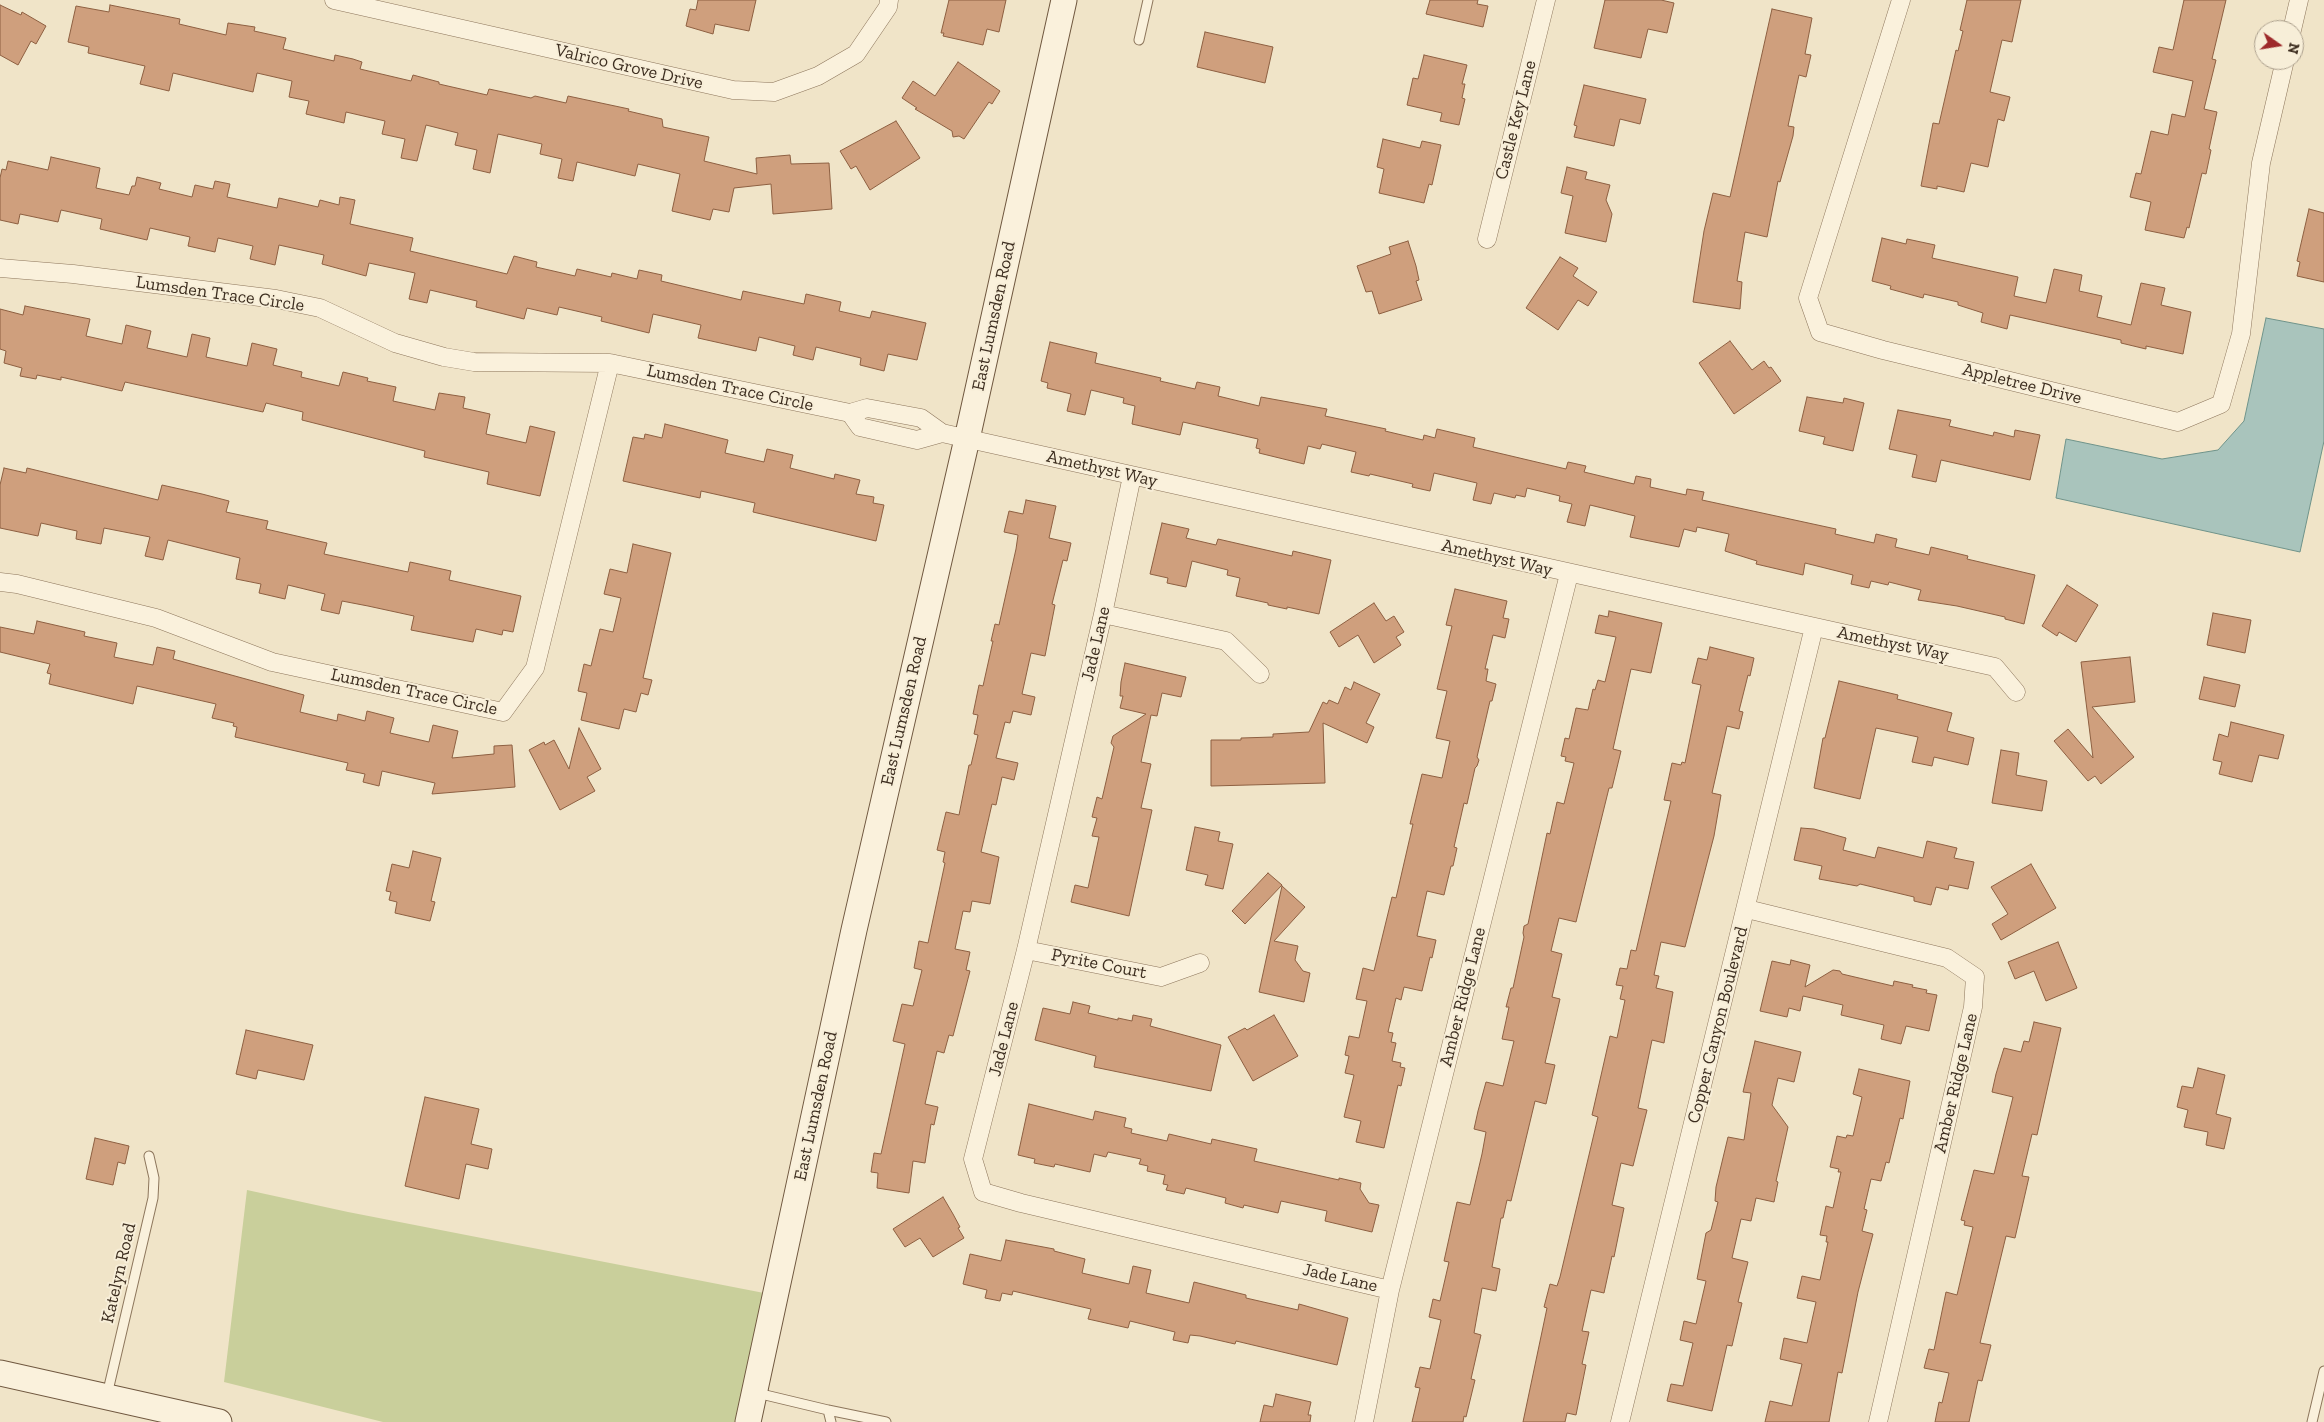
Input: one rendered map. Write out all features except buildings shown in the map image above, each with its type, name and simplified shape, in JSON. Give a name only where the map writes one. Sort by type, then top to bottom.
[{"type":"street","name":"Valrico Grove Drive","points":[[334,0],[733,90],[774,92],[818,76],[856,54],[888,7],[889,0]]},
{"type":"street","name":"East Lumsden Road","points":[[748,1422],[854,930],[967,439],[1064,0]]},
{"type":"street","name":"Castle Key Lane","points":[[1487,239],[1546,0]]},
{"type":"street","name":"Appletree Drive","points":[[1901,0],[1808,298],[1820,332],[1883,350],[2178,422],[2221,404],[2241,334],[2261,163],[2283,70]]},
{"type":"street","points":[[2294,20],[2298,0]]},
{"type":"street","name":"Lumsden Trace Circle","points":[[0,268],[73,274],[276,299],[320,308],[396,343],[444,357],[467,361],[610,363],[850,413],[867,408],[921,418],[942,433],[967,439]]},
{"type":"street","name":"Lumsden Trace Circle","points":[[0,582],[17,584],[156,618],[272,662],[503,712],[535,668],[610,363]]},
{"type":"street","name":"Amethyst Way","points":[[967,439],[1570,574],[1995,666],[2016,692]]},
{"type":"street","name":"Jade Lane","points":[[1132,476],[1103,614],[1026,950],[973,1159],[983,1192],[1021,1203],[1390,1290]]},
{"type":"street","name":"Amber Ridge Lane","points":[[1364,1422],[1390,1290],[1570,574]]},
{"type":"street","points":[[1103,614],[1226,641],[1260,674]]},
{"type":"street","name":"Copper Canyon Boulevard","points":[[1620,1422],[1747,909],[1814,627]]},
{"type":"street","name":"Amber Ridge Lane","points":[[1747,909],[1947,958],[1975,977],[1974,1007],[1878,1422]]},
{"type":"street","name":"Pyrite Court","points":[[1026,950],[1161,977],[1200,963]]},
{"type":"street","points":[[0,1373],[219,1422]]},
{"type":"lane","points":[[1139,40],[1148,0]]},
{"type":"lane","name":"Katelyn Road","points":[[107,1397],[152,1198],[154,1178],[149,1156]]},
{"type":"lane","points":[[2312,1422],[2324,1371]]},
{"type":"lane","points":[[754,1392],[886,1422]]},
{"type":"lane","points":[[828,1410],[831,1422]]},
{"type":"green space","points":[[247,1190],[348,1212],[764,1293],[736,1422],[383,1422],[224,1382]]},
{"type":"water","points":[[2266,318],[2324,329],[2324,441],[2300,552],[2056,498],[2066,439],[2162,459],[2218,450],[2244,421]]}]
